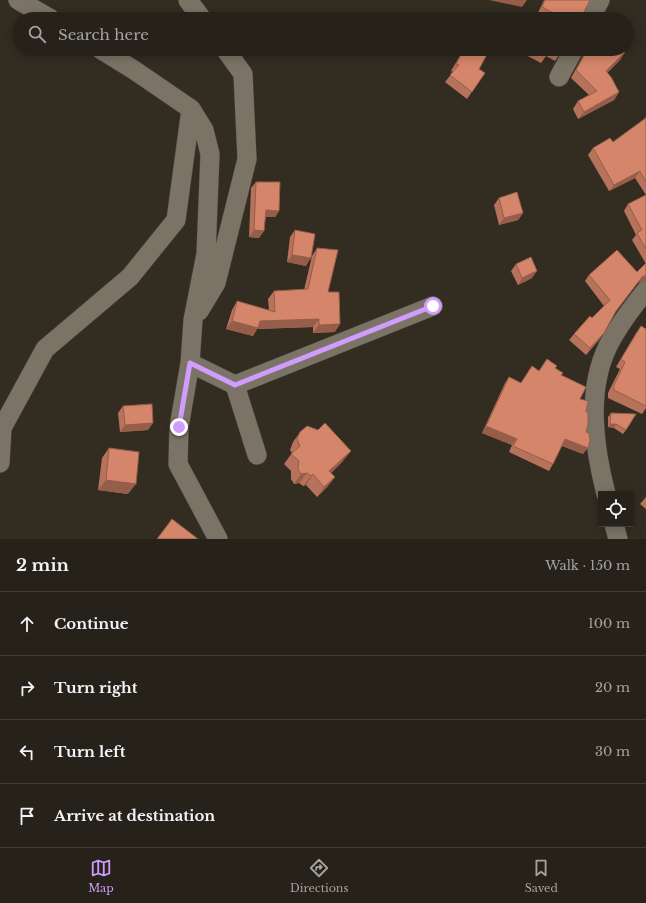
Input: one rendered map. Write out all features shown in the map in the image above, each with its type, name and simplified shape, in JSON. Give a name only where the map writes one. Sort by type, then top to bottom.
[{"type":"street","points":[[18,0],[39,12]]},
{"type":"street","points":[[188,0],[197,12]]},
{"type":"street","points":[[594,12],[600,0]]},
{"type":"street","points":[[111,56],[191,109],[204,130],[210,154],[206,254],[193,320],[190,363],[179,427],[178,464],[218,539]]},
{"type":"street","points":[[193,320],[216,283],[247,159],[243,74],[230,56]]},
{"type":"street","points":[[559,77],[570,56]]},
{"type":"street","points":[[0,463],[2,428],[45,349],[130,277],[176,220],[191,109]]},
{"type":"street","points":[[605,491],[596,444],[594,402],[598,375],[608,347],[623,321],[646,290]]},
{"type":"street","points":[[235,385],[433,306]]},
{"type":"street","points":[[190,363],[235,385],[257,455]]},
{"type":"street","points":[[615,527],[618,539]]},
{"type":"building","points":[[545,0],[590,0],[584,12],[551,12],[542,7]]},
{"type":"building","points":[[460,56],[486,56],[479,69],[485,73],[472,92],[450,75],[459,65],[456,64]]},
{"type":"building","points":[[584,56],[621,56],[606,71],[619,92],[584,112],[578,101],[597,91],[576,70]]},
{"type":"building","points":[[646,118],[646,182],[640,171],[614,185],[593,148],[610,138],[613,142]]},
{"type":"building","points":[[256,182],[280,182],[279,211],[266,210],[264,231],[254,230]]},
{"type":"building","points":[[517,192],[523,213],[504,218],[499,198]]},
{"type":"building","points":[[646,195],[646,249],[637,233],[642,230],[628,204]]},
{"type":"building","points":[[295,230],[315,234],[311,258],[292,255]]},
{"type":"building","points":[[317,248],[338,250],[328,292],[339,292],[340,324],[319,325],[319,319],[260,321],[258,328],[232,321],[237,301],[275,312],[274,291],[308,289]]},
{"type":"building","points":[[617,250],[637,272],[646,263],[646,275],[642,277],[616,311],[604,333],[590,348],[574,334],[590,316],[592,318],[610,300],[589,275]]},
{"type":"building","points":[[531,257],[537,271],[522,278],[516,264]]},
{"type":"building","points":[[641,326],[646,329],[646,406],[614,390],[614,385],[625,362],[621,359]]},
{"type":"building","points":[[547,359],[557,366],[555,368],[563,373],[561,375],[586,387],[580,399],[588,401],[586,412],[588,412],[588,424],[586,432],[589,433],[590,441],[588,448],[565,439],[553,464],[513,446],[517,439],[486,426],[509,377],[521,383],[532,366],[539,371]]},
{"type":"building","points":[[152,404],[153,423],[125,425],[123,406]]},
{"type":"building","points":[[611,413],[636,414],[626,430],[616,424],[610,424]]},
{"type":"building","points":[[325,423],[351,451],[329,471],[335,477],[324,487],[313,474],[311,476],[307,473],[301,474],[298,469],[299,461],[291,454],[300,446],[297,439],[300,432],[307,426],[318,430]]},
{"type":"building","points":[[109,448],[139,452],[136,484],[106,480]]},
{"type":"building","points":[[172,519],[198,539],[157,539]]},
{"type":"route","points":[[179,427],[190,363],[235,385],[433,306]]}]
